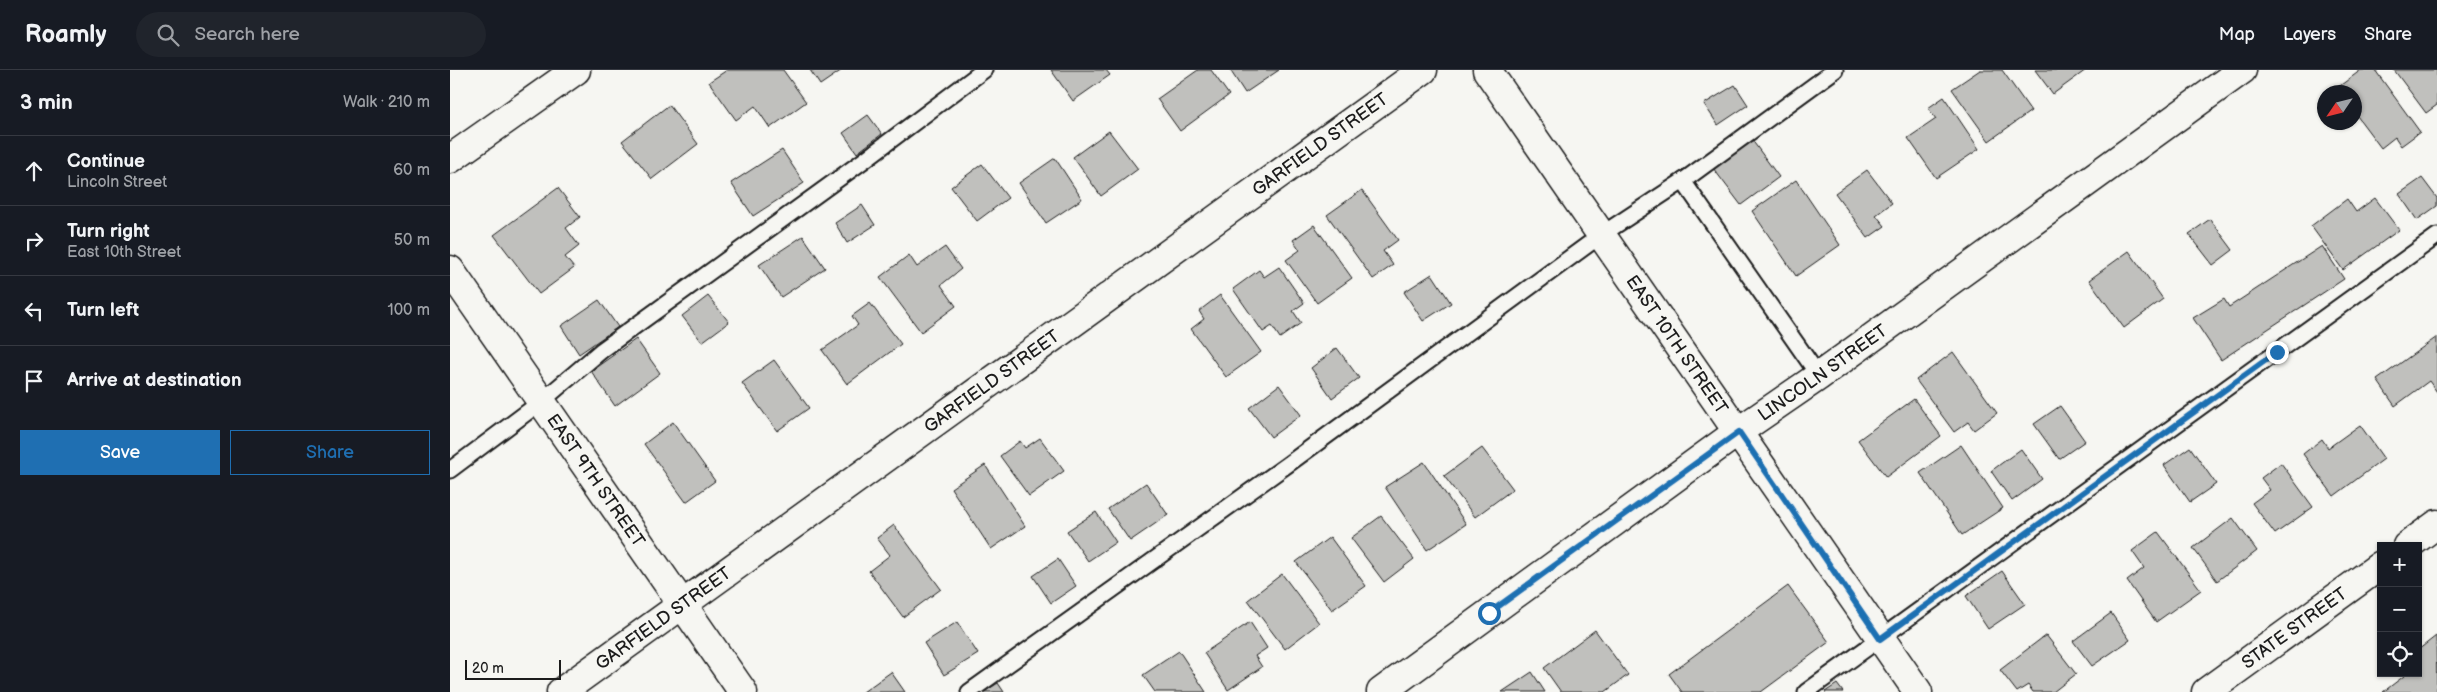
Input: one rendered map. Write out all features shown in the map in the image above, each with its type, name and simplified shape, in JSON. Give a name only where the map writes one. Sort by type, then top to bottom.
[{"type":"street","points":[[450,159],[576,70]]},
{"type":"street","name":"GARFIELD STREET","points":[[561,692],[1423,70]]},
{"type":"street","name":"EAST 10TH STREET","points":[[1487,70],[1918,692]]},
{"type":"street","name":"LINCOLN STREET","points":[[1380,692],[2242,70]]},
{"type":"street","name":"EAST 9TH STREET","points":[[450,270],[743,692]]},
{"type":"street","points":[[2412,542],[2437,524]]},
{"type":"street","name":"STATE STREET","points":[[2206,692],[2377,568]]},
{"type":"lane","points":[[450,470],[542,401],[602,350],[863,161],[984,70]]},
{"type":"lane","points":[[969,692],[1288,465],[1601,234],[1684,181],[1835,70]]},
{"type":"lane","points":[[1684,181],[1819,376]]},
{"type":"lane","points":[[1806,692],[2437,236]]},
{"type":"building","points":[[727,70],[783,70],[806,102],[770,128],[755,106],[736,120],[709,82]]},
{"type":"building","points":[[810,70],[842,70],[820,85]]},
{"type":"building","points":[[1051,70],[1106,70],[1110,75],[1073,101]]},
{"type":"building","points":[[1198,70],[1211,70],[1229,95],[1180,131],[1157,99]]},
{"type":"building","points":[[1230,70],[1279,70],[1245,93]]},
{"type":"building","points":[[1980,70],[2002,70],[2031,111],[1989,141],[1952,89]]},
{"type":"building","points":[[2035,70],[2086,70],[2053,94]]},
{"type":"building","points":[[2361,70],[2375,70],[2420,132],[2401,146],[2395,137],[2381,148],[2362,123],[2362,85],[2341,85]]},
{"type":"building","points":[[2394,70],[2437,70],[2437,105],[2426,113]]},
{"type":"building","points":[[1735,85],[1748,105],[1718,125],[1704,104]]},
{"type":"building","points":[[1944,97],[1979,149],[1936,178],[1908,138],[1936,119],[1928,108]]},
{"type":"building","points":[[669,105],[698,144],[652,179],[622,141]]},
{"type":"building","points":[[868,115],[882,134],[857,153],[843,133]]},
{"type":"building","points":[[1109,131],[1138,169],[1101,196],[1073,157]]},
{"type":"building","points":[[1749,136],[1779,177],[1741,205],[1710,164]]},
{"type":"building","points":[[782,150],[804,183],[753,216],[731,183]]},
{"type":"building","points":[[1055,158],[1082,199],[1046,223],[1019,183]]},
{"type":"building","points":[[982,164],[1008,198],[977,221],[951,187]]},
{"type":"building","points":[[1867,170],[1892,203],[1876,215],[1885,226],[1868,238],[1835,193]]},
{"type":"building","points":[[2422,178],[2437,198],[2437,206],[2417,220],[2399,194]]},
{"type":"building","points":[[1796,180],[1840,245],[1796,276],[1752,211]]},
{"type":"building","points":[[558,188],[580,217],[566,228],[579,246],[565,257],[574,268],[539,294],[494,235]]},
{"type":"building","points":[[1362,190],[1398,240],[1383,251],[1393,265],[1373,279],[1327,215]]},
{"type":"building","points":[[2375,198],[2399,230],[2343,270],[2311,226],[2347,199],[2356,212]]},
{"type":"building","points":[[862,205],[875,225],[847,243],[835,223]]},
{"type":"building","points":[[2210,219],[2233,250],[2213,265],[2189,234]]},
{"type":"building","points":[[1314,225],[1352,278],[1317,303],[1286,260],[1300,250],[1293,240]]},
{"type":"building","points":[[803,236],[825,268],[781,297],[759,265]]},
{"type":"building","points":[[2322,246],[2344,279],[2221,360],[2193,318],[2224,299],[2229,307]]},
{"type":"building","points":[[945,247],[961,269],[941,285],[956,306],[921,332],[880,277],[909,255],[917,267]]},
{"type":"building","points":[[2129,251],[2163,299],[2124,328],[2089,280]]},
{"type":"building","points":[[1279,267],[1304,303],[1293,311],[1301,323],[1280,338],[1272,326],[1263,332],[1233,289],[1259,270],[1264,277]]},
{"type":"building","points":[[1432,274],[1451,303],[1423,321],[1404,292]]},
{"type":"building","points":[[1220,295],[1261,352],[1226,377],[1191,329],[1204,319],[1199,311]]},
{"type":"building","points":[[708,296],[729,322],[702,342],[682,316]]},
{"type":"building","points":[[599,300],[618,327],[579,354],[561,326]]},
{"type":"building","points":[[870,303],[901,344],[847,384],[822,350],[858,325],[852,316]]},
{"type":"building","points":[[2437,337],[2437,392],[2429,381],[2395,406],[2377,380]]},
{"type":"building","points":[[636,339],[660,373],[615,406],[591,371]]},
{"type":"building","points":[[1337,348],[1359,378],[1332,398],[1311,368]]},
{"type":"building","points":[[1953,352],[1997,413],[1974,430],[1968,422],[1954,432],[1916,380]]},
{"type":"building","points":[[774,360],[809,408],[777,431],[742,383]]},
{"type":"building","points":[[1279,385],[1301,415],[1271,437],[1249,408]]},
{"type":"building","points":[[1914,399],[1941,436],[1886,477],[1858,440]]},
{"type":"building","points":[[2060,406],[2085,441],[2059,459],[2034,424]]},
{"type":"building","points":[[673,422],[715,481],[686,502],[644,444]]},
{"type":"building","points":[[2360,425],[2384,459],[2334,496],[2303,454],[2322,439],[2328,448]]},
{"type":"building","points":[[1040,438],[1064,471],[1029,496],[1000,456],[1020,441],[1025,448]]},
{"type":"building","points":[[1961,445],[2003,508],[1962,535],[1920,473]]},
{"type":"building","points":[[2190,447],[2216,484],[2190,502],[2164,465]]},
{"type":"building","points":[[1482,448],[1513,489],[1475,517],[1444,476]]},
{"type":"building","points":[[2021,449],[2042,479],[2012,501],[1991,471]]},
{"type":"building","points":[[1424,462],[1466,524],[1427,550],[1385,487]]},
{"type":"building","points":[[2281,463],[2313,507],[2275,534],[2252,503],[2270,490],[2261,478]]},
{"type":"building","points":[[985,465],[1025,526],[991,549],[951,488]]},
{"type":"building","points":[[1146,483],[1168,515],[1130,541],[1108,509]]},
{"type":"building","points":[[1096,512],[1116,542],[1088,561],[1067,531]]},
{"type":"building","points":[[1381,516],[1414,559],[1384,582],[1351,538]]},
{"type":"building","points":[[2233,518],[2257,551],[2217,581],[2193,548]]},
{"type":"building","points":[[894,525],[941,589],[903,617],[869,571],[890,555],[877,538]]},
{"type":"building","points":[[2158,532],[2201,590],[2156,622],[2127,581],[2144,568],[2132,551]]},
{"type":"building","points":[[1330,537],[1366,586],[1332,610],[1296,562]]},
{"type":"building","points":[[1058,559],[1076,586],[1051,603],[1033,576]]},
{"type":"building","points":[[2002,571],[2025,604],[1988,629],[1966,596]]},
{"type":"building","points":[[1282,574],[1319,623],[1285,649],[1248,600]]},
{"type":"building","points":[[1788,586],[1829,642],[1761,692],[1682,692],[1669,674]]},
{"type":"building","points":[[2111,613],[2130,640],[2092,666],[2073,641]]},
{"type":"building","points":[[957,622],[978,654],[944,675],[924,643]]},
{"type":"building","points":[[1250,622],[1267,648],[1255,656],[1262,667],[1228,690],[1204,653]]},
{"type":"building","points":[[1595,630],[1628,675],[1605,692],[1561,692],[1544,668]]},
{"type":"building","points":[[2046,635],[2076,674],[2053,692],[2033,692],[2028,685],[2017,692],[2000,670]]},
{"type":"building","points":[[2436,636],[2437,692],[2383,692],[2403,677],[2422,677],[2422,647]]},
{"type":"building","points":[[1179,651],[1206,692],[1155,692],[1143,675]]},
{"type":"building","points":[[891,672],[905,692],[863,692]]},
{"type":"building","points":[[1532,672],[1545,692],[1502,692]]},
{"type":"building","points":[[998,683],[1004,692],[984,692]]},
{"type":"building","points":[[1837,684],[1843,692],[1825,692]]},
{"type":"route","points":[[1489,613],[1739,432],[1880,639],[2277,352]]}]
